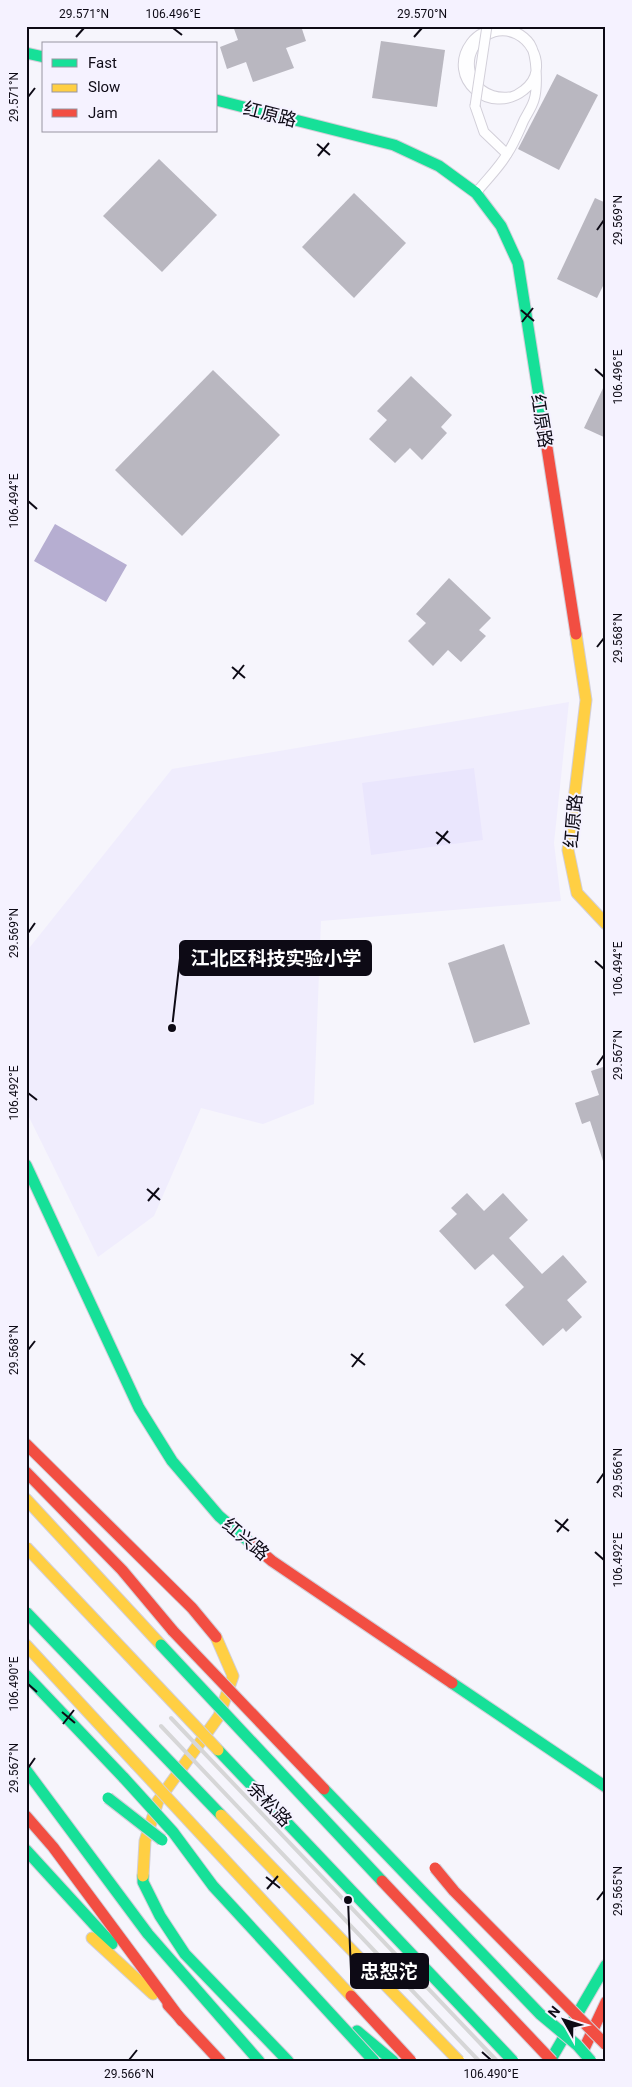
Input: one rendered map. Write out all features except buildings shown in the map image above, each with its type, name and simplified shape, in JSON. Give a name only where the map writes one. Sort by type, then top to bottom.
[{"type":"main road","points":[[26,52],[42,56]]},
{"type":"main road","name":"红原路","points":[[218,101],[394,145],[439,166],[476,193],[501,226],[518,264],[586,700],[568,850],[577,893],[606,924]]},
{"type":"main road","name":"红兴路","points":[[26,1165],[139,1408],[172,1462],[218,1516],[272,1561],[606,1787]]},
{"type":"main road","points":[[26,1444],[192,1608],[219,1641],[234,1676],[219,1716],[158,1801],[145,1841],[143,1882],[160,1916],[185,1954],[288,2061]]},
{"type":"main road","points":[[26,1472],[122,1570],[173,1631],[540,2014]]},
{"type":"main road","points":[[26,1499],[551,2061],[606,1965]]},
{"type":"main road","name":"余松路","points":[[26,1548],[514,2061]]},
{"type":"main road","points":[[26,1612],[459,2061]]},
{"type":"main road","points":[[26,1645],[412,2061]]},
{"type":"main road","points":[[26,1675],[173,1832],[213,1886]]},
{"type":"main road","points":[[26,1770],[148,1934],[259,2061]]},
{"type":"main road","points":[[108,1798],[159,1838],[213,1886],[374,2061]]},
{"type":"main road","points":[[26,1816],[53,1847],[182,2020]]},
{"type":"main road","points":[[26,1850],[220,2061]]},
{"type":"main road","points":[[435,1868],[454,1891],[540,2014]]},
{"type":"main road","points":[[454,1891],[606,2044]]},
{"type":"main road","points":[[429,1931],[540,2014],[577,2046],[591,2061]]},
{"type":"main road","points":[[85,1932],[182,2020]]},
{"type":"main road","points":[[294,1972],[367,2040],[393,2061]]},
{"type":"main road","points":[[579,2061],[606,2002]]},
{"type":"lane","points":[[486,26],[475,106],[484,132],[508,154]]},
{"type":"lane","points":[[476,193],[508,154],[534,99],[535,89],[535,79],[535,70],[536,60],[534,52],[530,44],[524,38],[517,33],[509,30],[492,29],[483,32],[470,44],[464,60],[466,78],[477,92],[492,100],[510,99],[525,90],[534,75],[536,67],[536,58],[533,50],[528,42],[521,36],[505,31],[488,34],[480,40],[471,54],[470,71],[478,87],[492,96],[509,98]]},
{"type":"shaded area","points":[[55,524],[127,565],[106,602],[34,561]]},
{"type":"shaded area","points":[[569,702],[554,843],[561,901],[321,921],[314,1104],[263,1124],[201,1108],[154,1216],[98,1257],[26,1111],[26,952],[172,769]]},
{"type":"shaded area","points":[[474,768],[483,840],[371,855],[362,783]]},
{"type":"railway","points":[[171,1718],[497,2061]]},
{"type":"railway","points":[[161,1726],[479,2061]]},
{"type":"traffic: fast","points":[[26,53],[42,57]]},
{"type":"traffic: fast","points":[[218,101],[394,145],[439,166],[476,193],[501,226],[518,263],[543,422]]},
{"type":"traffic: fast","points":[[26,1165],[139,1408],[172,1461],[219,1516],[253,1545]]},
{"type":"traffic: fast","points":[[26,1612],[221,1815]]},
{"type":"traffic: fast","points":[[161,1645],[382,1881]]},
{"type":"traffic: fast","points":[[26,1675],[124,1778]]},
{"type":"traffic: fast","points":[[452,1683],[606,1787]]},
{"type":"traffic: fast","points":[[218,1750],[513,2061]]},
{"type":"traffic: fast","points":[[26,1770],[148,1934],[259,2061]]},
{"type":"traffic: fast","points":[[124,1778],[173,1832],[213,1886],[374,2061]]},
{"type":"traffic: fast","points":[[324,1789],[540,2014],[577,2045],[591,2061]]},
{"type":"traffic: fast","points":[[108,1798],[162,1840]]},
{"type":"traffic: fast","points":[[26,1850],[112,1944]]},
{"type":"traffic: fast","points":[[143,1876],[143,1882],[160,1916],[185,1954],[288,2061]]},
{"type":"traffic: fast","points":[[550,2061],[606,1965]]},
{"type":"traffic: fast","points":[[357,2031],[393,2061]]},
{"type":"traffic: slow","points":[[576,634],[586,700],[568,850],[577,893],[606,924]]},
{"type":"traffic: slow","points":[[26,1499],[161,1645]]},
{"type":"traffic: slow","points":[[26,1547],[218,1750]]},
{"type":"traffic: slow","points":[[143,1876],[145,1841],[158,1801],[219,1716],[233,1676],[216,1637]]},
{"type":"traffic: slow","points":[[26,1645],[135,1763]]},
{"type":"traffic: slow","points":[[135,1763],[351,1996]]},
{"type":"traffic: slow","points":[[221,1815],[459,2061]]},
{"type":"traffic: slow","points":[[92,1938],[153,1994]]},
{"type":"traffic: jam","points":[[543,422],[576,634]]},
{"type":"traffic: jam","points":[[26,1444],[192,1608],[216,1637]]},
{"type":"traffic: jam","points":[[26,1472],[122,1570],[173,1631]]},
{"type":"traffic: jam","points":[[253,1545],[272,1561],[452,1683]]},
{"type":"traffic: jam","points":[[173,1631],[324,1789]]},
{"type":"traffic: jam","points":[[26,1816],[53,1847],[182,2021]]},
{"type":"traffic: jam","points":[[435,1868],[454,1891],[606,2045]]},
{"type":"traffic: jam","points":[[382,1881],[552,2061]]},
{"type":"traffic: jam","points":[[351,1996],[411,2061]]},
{"type":"traffic: jam","points":[[584,2049],[606,2002]]},
{"type":"traffic: jam","points":[[168,2005],[220,2061]]},
{"type":"place","name":"江北区科技实验小学","points":[[172,1028]]},
{"type":"place","name":"忠恕沱","points":[[348,1900]]}]
